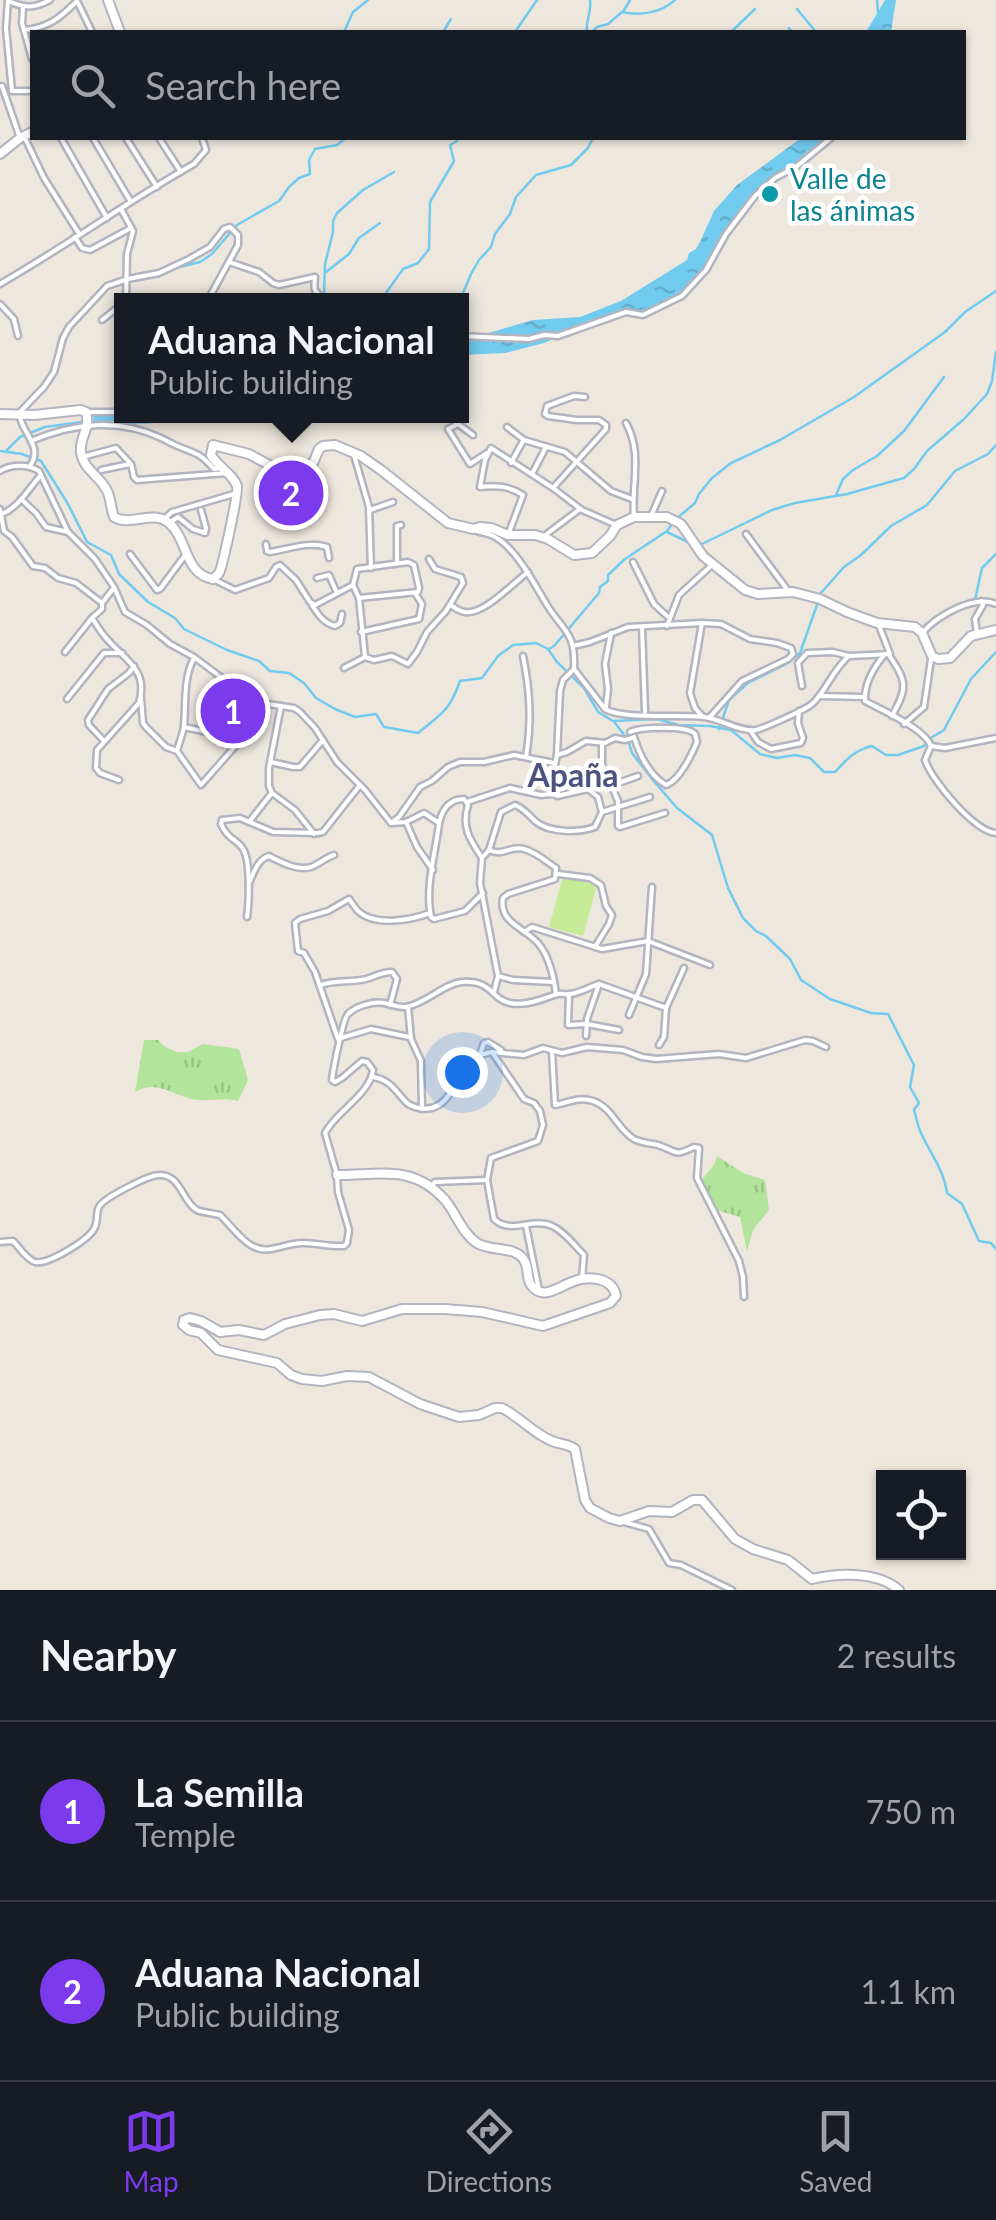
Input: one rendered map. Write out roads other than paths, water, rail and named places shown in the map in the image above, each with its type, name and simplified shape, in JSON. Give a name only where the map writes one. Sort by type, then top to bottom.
[{"type":"street","points":[[12,90],[6,28],[8,0],[23,8],[34,8],[50,0]]},
{"type":"street","points":[[108,0],[119,28]]},
{"type":"street","points":[[24,30],[58,20],[77,1],[91,30]]},
{"type":"street","points":[[23,8],[30,51]]},
{"type":"street","points":[[1,86],[30,91]]},
{"type":"street","points":[[1,86],[82,248],[90,250],[131,228]]},
{"type":"street","points":[[0,154],[25,136]]},
{"type":"street","points":[[62,140],[107,218]]},
{"type":"street","points":[[94,140],[132,203]]},
{"type":"street","points":[[127,140],[157,187]]},
{"type":"street","points":[[161,140],[181,172]]},
{"type":"street","points":[[0,284],[181,172],[202,157],[206,150],[204,140]]},
{"type":"street","points":[[469,336],[558,336],[626,312],[643,315],[682,296],[706,270],[726,234],[756,196],[774,178],[796,167],[829,140]]},
{"type":"street","points":[[121,209],[134,236],[127,254],[126,293]]},
{"type":"street","points":[[212,293],[239,240],[234,228],[226,227],[210,247],[189,260],[159,273],[107,286],[76,317],[63,338],[58,362],[48,382],[18,414],[18,420],[30,439],[33,462],[68,532],[95,559],[125,612],[238,690],[268,704],[300,712],[337,762],[391,823]]},
{"type":"street","points":[[230,262],[259,272],[273,284],[315,277],[312,286],[316,293]]},
{"type":"street","points":[[0,304],[14,319],[18,336]]},
{"type":"street","points":[[102,320],[114,311]]},
{"type":"street","points":[[554,488],[606,425],[599,420],[548,416],[545,410],[574,396],[585,396]]},
{"type":"street","points":[[0,414],[81,410],[88,418],[107,425],[194,450],[214,469],[223,470]]},
{"type":"street","points":[[30,439],[88,418],[114,413]]},
{"type":"street","points":[[88,418],[82,457],[106,488],[116,519],[166,521],[178,517],[193,529],[206,532],[201,510]]},
{"type":"street","points":[[626,423],[636,448],[634,517]]},
{"type":"street","points":[[473,436],[458,424],[449,427],[470,464],[488,453]]},
{"type":"street","points":[[507,427],[524,440],[566,452],[612,490],[632,499]]},
{"type":"street","points":[[512,463],[524,440]]},
{"type":"street","points":[[212,578],[221,569],[238,493],[237,484],[211,456],[212,448],[217,444],[250,454],[297,476],[311,468],[323,446],[331,444],[353,452],[381,470],[448,523],[499,540],[528,572],[567,630],[573,646],[574,669],[604,709],[624,715],[706,717],[750,730],[760,729],[811,705],[838,666],[850,656]]},
{"type":"street","points":[[532,474],[546,446]]},
{"type":"street","points":[[82,457],[116,448],[131,464],[137,480],[215,476],[223,470]]},
{"type":"street","points":[[508,534],[524,495],[505,486],[480,487],[490,448],[580,509],[618,525]]},
{"type":"street","points":[[353,452],[370,510],[371,568]]},
{"type":"street","points":[[1,469],[33,462]]},
{"type":"street","points":[[100,470],[131,464]]},
{"type":"street","points":[[41,475],[9,512],[1,511],[4,530],[33,566],[76,584],[102,604]]},
{"type":"street","points":[[652,516],[662,491]]},
{"type":"street","points":[[166,521],[172,512],[238,493]]},
{"type":"street","points":[[21,499],[46,527],[68,532]]},
{"type":"street","points":[[370,510],[393,502]]},
{"type":"street","points":[[542,538],[580,509]]},
{"type":"street","points":[[473,529],[534,535],[583,556],[602,545],[618,525],[634,517],[667,517],[681,524],[697,550],[712,564],[751,592],[789,592],[878,624],[915,627],[922,633],[932,656],[924,707],[904,724]]},
{"type":"street","points":[[166,521],[198,572],[206,578],[235,590],[269,578],[280,565],[329,624],[340,623],[342,614]]},
{"type":"street","points":[[397,563],[397,526],[402,525]]},
{"type":"street","points":[[746,534],[789,592]]},
{"type":"street","points":[[266,544],[270,552],[313,544],[326,546],[329,558]]},
{"type":"street","points":[[130,554],[157,590],[186,554]]},
{"type":"street","points":[[344,668],[365,657],[374,660],[392,656],[408,664],[463,580],[435,569],[429,559]]},
{"type":"street","points":[[358,598],[415,593],[419,588],[414,566],[408,562],[356,569],[353,585],[365,657]]},
{"type":"street","points":[[633,562],[654,604],[669,618]]},
{"type":"street","points":[[667,626],[679,595],[712,564]]},
{"type":"street","points":[[450,605],[462,612],[476,610],[528,572]]},
{"type":"street","points":[[318,578],[329,575],[336,594]]},
{"type":"street","points":[[312,604],[353,585]]},
{"type":"street","points":[[66,652],[102,609],[114,587]]},
{"type":"street","points":[[361,632],[419,618],[422,604],[415,593]]},
{"type":"street","points":[[977,634],[974,619],[983,605],[981,601]]},
{"type":"street","points":[[922,633],[936,619],[981,601],[996,604]]},
{"type":"street","points":[[92,618],[134,666],[141,685],[146,727],[166,747],[177,750],[202,785],[268,704]]},
{"type":"street","points":[[573,646],[628,627],[702,623],[721,624],[750,640],[781,644],[793,651],[788,659],[742,681],[706,717]]},
{"type":"street","points":[[702,623],[690,693],[696,708],[706,717]]},
{"type":"street","points":[[864,697],[874,667],[890,652],[878,624]]},
{"type":"street","points":[[642,627],[645,714]]},
{"type":"street","points":[[932,656],[945,660],[966,640],[995,631]]},
{"type":"street","points":[[604,709],[611,633]]},
{"type":"street","points":[[67,699],[104,654],[122,653]]},
{"type":"street","points":[[802,686],[798,663],[808,654],[887,655]]},
{"type":"street","points":[[887,655],[902,676],[904,686],[892,716]]},
{"type":"street","points":[[523,656],[531,716],[526,757]]},
{"type":"street","points":[[177,750],[194,657]]},
{"type":"street","points":[[104,742],[88,720],[108,689],[134,666]]},
{"type":"street","points":[[552,794],[560,691],[563,680],[574,669]]},
{"type":"street","points":[[184,727],[212,733],[238,690]]},
{"type":"street","points":[[818,696],[864,697]]},
{"type":"street","points":[[864,697],[929,739],[931,746],[925,760],[934,778],[968,818],[990,834],[996,833]]},
{"type":"street","points":[[120,780],[96,768],[97,750],[142,698]]},
{"type":"street","points":[[282,706],[269,786],[314,834]]},
{"type":"street","points":[[750,730],[758,742],[771,750],[801,743],[799,711]]},
{"type":"street","points":[[557,754],[586,742],[630,737],[651,727],[690,730],[697,742],[673,784],[666,786],[658,780],[643,761],[630,737],[624,715]]},
{"type":"street","points":[[931,746],[945,748],[996,738]]},
{"type":"street","points":[[270,762],[300,767],[324,740]]},
{"type":"street","points":[[602,743],[602,764],[619,806],[618,826],[665,813]]},
{"type":"street","points":[[391,823],[420,787],[460,762],[484,762],[508,755],[554,763]]},
{"type":"street","points":[[613,785],[638,776]]},
{"type":"street","points":[[248,917],[249,883],[244,850],[227,836],[222,820],[250,822],[267,832],[323,832],[360,785]]},
{"type":"street","points":[[466,802],[510,788],[557,796],[588,789],[598,797],[602,812],[590,830],[559,830],[536,822],[515,805],[501,812],[489,850],[482,858],[480,884],[498,976],[494,992]]},
{"type":"street","points":[[250,822],[272,793]]},
{"type":"street","points":[[602,812],[650,797]]},
{"type":"street","points":[[466,802],[460,798],[444,808],[428,887],[430,912],[434,920],[465,911],[482,893]]},
{"type":"street","points":[[466,802],[464,820],[482,858]]},
{"type":"street","points":[[391,823],[406,822],[424,812],[439,824]]},
{"type":"street","points":[[406,822],[433,870]]},
{"type":"street","points":[[489,850],[498,854],[525,849],[556,868],[555,879],[503,898],[502,912],[540,944],[556,994]]},
{"type":"street","points":[[249,883],[265,856],[300,868],[315,866],[334,855]]},
{"type":"street","points":[[557,874],[590,878],[602,887],[612,915],[595,946]]},
{"type":"street","points":[[628,1014],[646,974],[652,887]]},
{"type":"street","points":[[340,1041],[315,972],[304,952],[298,951],[294,923],[348,899],[361,914],[376,920],[430,912]]},
{"type":"street","points":[[524,932],[532,927],[610,948],[648,941],[710,965]]},
{"type":"street","points":[[660,1045],[666,1008],[684,968]]},
{"type":"street","points":[[319,986],[334,980],[363,980],[380,972],[392,972],[397,979],[390,1004]]},
{"type":"street","points":[[498,976],[554,982]]},
{"type":"street","points":[[0,1242],[12,1241],[31,1260],[45,1262],[87,1240],[97,1224],[102,1203],[137,1182],[161,1174],[178,1184],[194,1207],[220,1215],[257,1249],[304,1243],[340,1247],[348,1243],[349,1230],[326,1133],[373,1077],[372,1066],[362,1061],[342,1078],[332,1080],[344,1021],[350,1012],[371,1003],[408,1006],[462,982],[480,983],[510,1003],[569,994],[599,984],[666,1008]]},
{"type":"street","points":[[586,1036],[599,984]]},
{"type":"street","points":[[569,994],[568,1025],[619,1030]]},
{"type":"street","points":[[408,1006],[411,1037],[421,1061],[422,1109]]},
{"type":"street","points":[[340,1041],[371,1029],[411,1037]]},
{"type":"street","points":[[373,1077],[386,1080],[406,1103],[422,1109],[441,1105],[456,1083],[464,1060],[492,1052],[524,1054],[539,1048],[562,1053],[596,1048],[656,1059],[719,1054],[746,1058],[806,1040],[826,1047]]},
{"type":"street","points":[[480,1054],[488,1042],[502,1053]]},
{"type":"street","points":[[552,1051],[555,1105],[580,1098],[598,1102],[633,1139],[679,1154],[699,1148],[697,1178],[740,1261],[744,1298]]},
{"type":"street","points":[[492,1052],[524,1099],[540,1111],[543,1124],[538,1140],[490,1158],[487,1180],[492,1212],[504,1226],[550,1225],[581,1252],[585,1260],[582,1279]]},
{"type":"street","points":[[338,1175],[419,1178],[445,1200],[476,1243],[510,1251],[526,1262],[530,1284],[539,1291],[556,1291],[582,1279],[600,1280],[616,1291],[614,1300],[544,1326],[482,1312],[411,1309],[392,1310],[362,1321],[320,1315],[264,1335],[239,1330],[220,1332],[190,1318],[183,1325],[201,1334],[218,1350],[277,1363],[302,1379],[369,1377],[420,1404],[458,1417],[502,1408],[545,1438],[572,1446],[590,1508],[649,1530],[669,1562],[732,1590]]},
{"type":"street","points":[[430,1186],[435,1182],[487,1180]]},
{"type":"street","points":[[526,1226],[539,1291]]},
{"type":"street","points":[[620,1521],[648,1511],[672,1512],[692,1500],[702,1500],[735,1539],[753,1550],[788,1560],[812,1579],[842,1574],[877,1578],[899,1590]]},
{"type":"water","points":[[885,0],[896,0],[891,30],[867,30]]},
{"type":"water","points":[[798,140],[822,140],[756,196],[726,234],[706,270],[667,303],[648,310],[625,310],[544,343],[505,353],[469,355],[469,339],[533,320],[580,317],[621,301],[687,260],[714,211],[737,185]]},
{"type":"water","points":[[93,415],[114,415],[114,423],[94,421]]},
{"type":"waterway","points":[[345,30],[353,12],[368,0]]},
{"type":"waterway","points":[[516,30],[537,0]]},
{"type":"waterway","points":[[587,30],[590,0]]},
{"type":"waterway","points":[[623,12],[630,0]]},
{"type":"waterway","points":[[594,30],[622,12],[650,12],[675,0]]},
{"type":"waterway","points":[[877,0],[878,13]]},
{"type":"waterway","points":[[733,30],[755,9]]},
{"type":"waterway","points":[[797,9],[814,30]]},
{"type":"waterway","points":[[444,30],[451,19]]},
{"type":"waterway","points":[[152,277],[200,262],[212,254],[237,225],[279,201],[299,178],[310,174],[309,160],[315,149],[343,140]]},
{"type":"waterway","points":[[386,293],[403,269],[418,263],[429,249],[430,202],[454,161],[450,145],[457,140]]},
{"type":"waterway","points":[[463,293],[516,197],[536,175],[571,165],[592,140]]},
{"type":"waterway","points":[[324,293],[325,264],[337,213],[363,190],[394,172]]},
{"type":"waterway","points":[[326,272],[349,254],[359,238],[380,223]]},
{"type":"waterway","points":[[549,649],[599,593],[608,575],[667,531],[695,503],[712,478],[731,463],[854,397],[996,291]]},
{"type":"waterway","points":[[700,545],[772,510],[904,478],[987,394],[996,352]]},
{"type":"waterway","points":[[836,495],[843,479],[904,431],[944,377]]},
{"type":"waterway","points":[[7,450],[20,437],[45,427],[96,420]]},
{"type":"waterway","points":[[820,594],[891,526],[927,505],[955,471],[988,454],[996,445]]},
{"type":"waterway","points":[[0,451],[41,461],[87,542],[111,555],[119,574],[184,629],[259,661],[270,671],[289,673],[316,698],[335,709],[355,717],[376,714],[384,727],[418,733],[448,706],[460,681],[482,678],[498,656],[513,645],[536,643],[548,649],[584,688],[598,712],[613,721],[657,719],[731,730],[760,754],[810,758],[824,772],[835,772],[852,756],[872,746],[886,755],[924,746],[944,730],[971,679],[996,652]]},
{"type":"waterway","points":[[667,532],[688,542]]},
{"type":"waterway","points":[[975,600],[982,568],[996,554]]},
{"type":"waterway","points":[[719,729],[729,700],[748,683],[800,653],[818,602]]},
{"type":"waterway","points":[[615,723],[632,753],[677,808],[712,835],[728,888],[743,918],[790,959],[801,980],[830,999],[871,1013],[888,1014],[914,1065],[910,1087],[919,1103],[914,1110],[947,1193],[962,1204],[979,1241],[991,1243],[996,1249]]},
{"type":"place","name":"Valle de las ánimas","points":[[770,194]]},
{"type":"place","name":"Aduana Nacional","points":[[291,493]]},
{"type":"place","name":"La Semilla","points":[[233,711]]},
{"type":"district","name":"Apaña","points":[[573,774]]}]
